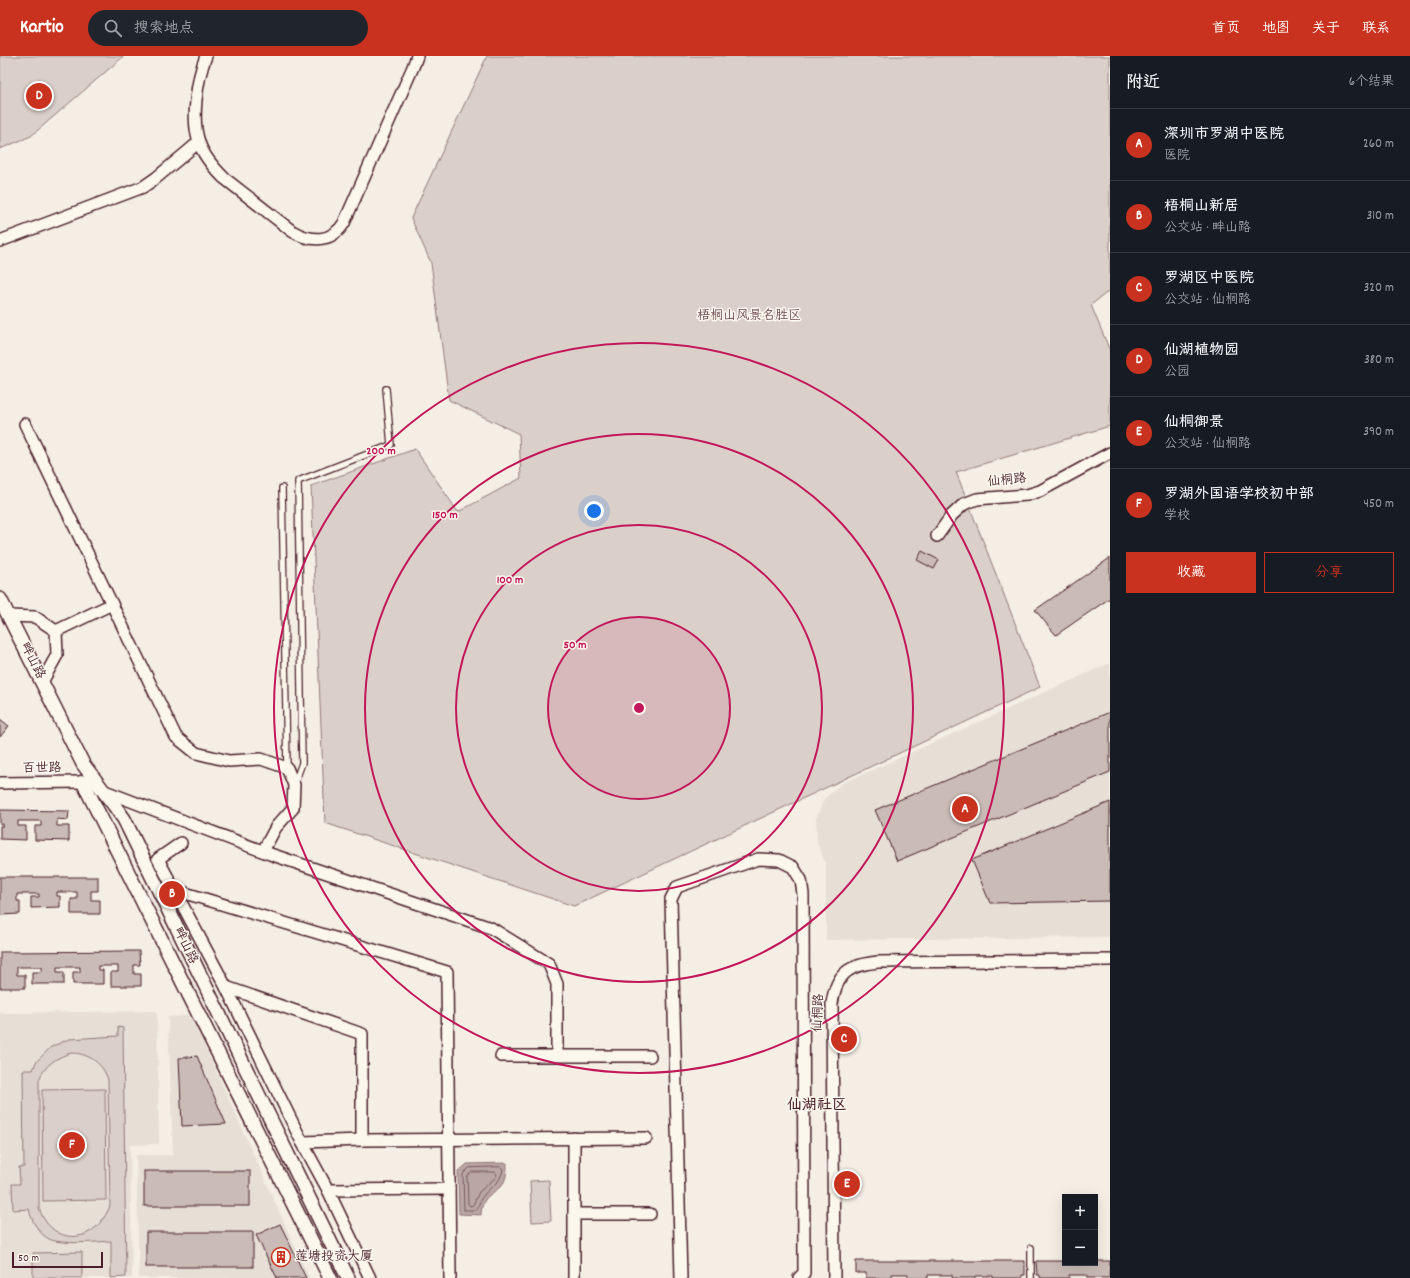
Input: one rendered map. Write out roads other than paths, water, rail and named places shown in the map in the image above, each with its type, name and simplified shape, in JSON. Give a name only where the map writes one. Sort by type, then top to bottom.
[{"type":"street","points":[[206,56],[196,104],[196,125],[199,142],[216,170],[292,231],[300,235],[316,239],[333,235],[340,230],[344,223],[417,56]]},
{"type":"street","points":[[0,241],[143,186],[156,178],[199,142]]},
{"type":"street","points":[[25,424],[176,737],[196,753],[229,761],[261,759],[287,768],[294,785],[293,808],[276,827],[263,851]]},
{"type":"street","name":"仙桐路","points":[[937,536],[952,515],[964,504],[977,499],[1027,494],[1040,491],[1110,453]]},
{"type":"street","name":"畔山路","points":[[0,599],[83,764],[124,819],[348,1278]]},
{"type":"street","points":[[56,631],[112,604]]},
{"type":"street","points":[[9,616],[35,617],[56,631]]},
{"type":"street","points":[[42,682],[57,655],[56,631]]},
{"type":"street","name":"畔山路","points":[[83,782],[330,1278]]},
{"type":"street","name":"百世路","points":[[0,784],[83,782]]},
{"type":"street","points":[[102,790],[263,851],[491,928],[549,964],[557,984],[557,1055]]},
{"type":"street","points":[[180,843],[158,859],[226,987],[302,1142],[328,1190],[370,1278]]},
{"type":"street","points":[[681,1278],[671,899],[677,888],[758,859],[779,860],[793,867],[801,880],[803,894],[804,1273],[799,1278]]},
{"type":"street","points":[[175,890],[447,972],[450,1278]]},
{"type":"street","name":"仙桐路","points":[[834,1278],[832,1004],[835,986],[840,978],[848,970],[857,966],[878,962],[1110,960]]},
{"type":"street","points":[[226,987],[362,1034],[362,1140]]},
{"type":"street","points":[[501,1056],[650,1056]]},
{"type":"street","points":[[574,1138],[574,1278]]},
{"type":"street","points":[[302,1142],[362,1140],[646,1138]]},
{"type":"street","points":[[328,1190],[448,1189]]},
{"type":"street","points":[[574,1214],[650,1214]]},
{"type":"lane","points":[[294,785],[302,763],[298,481],[391,445],[386,389]]},
{"type":"lane","points":[[282,488],[287,768]]},
{"type":"lane","points":[[1031,1248],[1031,1278]]},
{"type":"water","points":[[507,1163],[504,1182],[497,1190],[486,1198],[481,1215],[459,1214],[458,1172],[467,1164]]},
{"type":"place","name":"仙湖植物园","points":[[39,96]]},
{"type":"place","name":"深圳市罗湖中医院","points":[[965,809]]},
{"type":"place","name":"梧桐山新居","points":[[172,894]]},
{"type":"place","name":"罗湖区中医院","points":[[844,1039]]},
{"type":"place","name":"罗湖外国语学校初中部","points":[[72,1145]]},
{"type":"place","name":"仙桐御景","points":[[847,1184]]},
{"type":"place","name":"莲塘投资大厦","points":[[281,1257]]},
{"type":"district","name":"仙湖社区","points":[[817,1106]]},
{"type":"park label","name":"梧桐山风景名胜区","points":[[749,316]]}]
